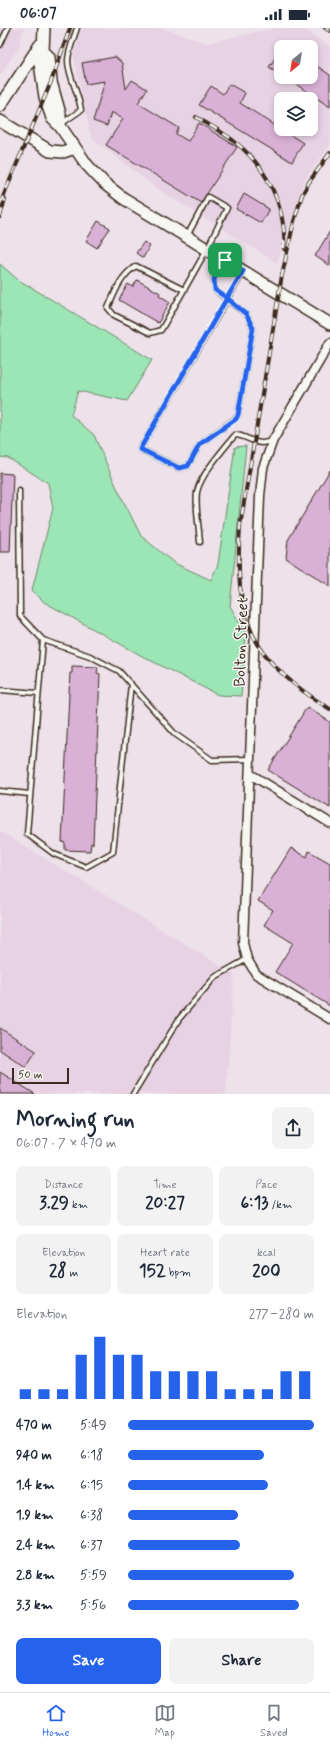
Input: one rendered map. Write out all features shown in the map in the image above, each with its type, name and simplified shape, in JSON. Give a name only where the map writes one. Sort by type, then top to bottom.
[{"type":"main road","points":[[44,28],[43,45],[49,57],[51,82],[60,114],[60,126],[75,148],[105,184],[123,198],[330,324]]},
{"type":"main road","points":[[0,106],[43,45]]},
{"type":"main road","points":[[0,121],[50,150],[63,152],[75,148]]},
{"type":"street","name":"Bolton Street","points":[[247,959],[242,943],[260,496],[263,468],[273,440],[330,343]]},
{"type":"street","points":[[250,774],[330,823]]},
{"type":"street","points":[[247,959],[251,967],[263,979],[330,1019]]},
{"type":"lane","points":[[0,45],[8,28]]},
{"type":"lane","points":[[60,126],[81,110],[79,97],[72,80],[68,61],[77,28]]},
{"type":"lane","points":[[184,290],[136,266],[130,270],[116,288],[108,308],[114,315],[150,333],[161,330],[184,290],[207,249],[227,208],[208,197],[186,236]]},
{"type":"lane","points":[[225,260],[213,284],[215,290],[227,298],[246,314],[253,328],[240,404],[236,419],[200,444],[188,466],[184,468],[172,466],[140,449],[227,298],[243,271]]},
{"type":"lane","points":[[200,542],[197,493],[201,484],[234,435],[240,435],[260,444],[273,440]]},
{"type":"lane","points":[[19,490],[20,616],[43,640],[90,656],[119,671],[175,734],[212,760],[250,759]]},
{"type":"lane","points":[[43,640],[26,834],[48,850],[86,867],[113,852],[131,684]]},
{"type":"lane","points":[[0,690],[38,693]]},
{"type":"lane","points":[[0,790],[30,794]]},
{"type":"lane","points":[[133,1094],[179,1019],[215,977],[247,959]]},
{"type":"shaded area","points":[[0,28],[24,28],[18,49],[0,75]]},
{"type":"shaded area","points":[[82,28],[162,28],[207,43],[275,28],[304,28],[330,47],[330,145],[304,181],[277,263],[156,188],[91,137],[73,54]]},
{"type":"shaded area","points":[[0,831],[234,974],[226,1094],[0,1094]]},
{"type":"green space","points":[[0,264],[17,279],[152,360],[127,401],[78,391],[71,415],[94,435],[116,486],[141,536],[174,563],[211,580],[218,564],[235,447],[246,446],[230,606],[246,634],[241,696],[218,695],[144,657],[44,602],[32,590],[53,508],[48,483],[8,458],[0,457]]},
{"type":"building","points":[[115,57],[122,63],[126,89],[132,80],[147,89],[138,103],[179,128],[176,134],[188,141],[199,123],[237,147],[201,203],[106,145],[123,119],[111,112],[107,126],[93,121],[105,81],[86,84],[82,63]]},
{"type":"building","points":[[274,60],[274,70],[269,67]]},
{"type":"building","points":[[318,67],[330,75],[330,107],[318,99],[318,92],[308,92],[296,84],[318,84]]},
{"type":"building","points":[[229,84],[245,93],[240,103],[274,125],[274,136],[292,136],[303,143],[292,162],[199,105],[211,86],[223,94]]},
{"type":"building","points":[[244,194],[269,209],[261,223],[236,209]]},
{"type":"building","points":[[98,221],[110,228],[97,248],[86,241]]},
{"type":"building","points":[[330,231],[330,266],[315,256]]},
{"type":"building","points":[[144,242],[150,246],[143,258],[136,253]]},
{"type":"building","points":[[137,280],[160,293],[159,295],[170,302],[158,323],[119,300],[128,284],[133,287]]},
{"type":"building","points":[[330,470],[330,586],[286,558],[288,540]]},
{"type":"building","points":[[0,473],[13,474],[10,552],[0,552]]},
{"type":"building","points":[[72,666],[98,667],[97,673],[100,674],[93,844],[91,843],[90,851],[65,850],[65,843],[62,842],[70,673],[72,673]]},
{"type":"building","points":[[307,707],[330,722],[330,808],[268,770]]},
{"type":"building","points":[[291,848],[307,857],[309,851],[330,863],[330,1006],[275,972],[293,943],[264,925],[273,910],[258,901]]},
{"type":"building","points":[[0,1028],[36,1051],[26,1067],[0,1050]]},
{"type":"building","points":[[0,1072],[35,1094],[0,1094]]},
{"type":"railway","points":[[0,204],[51,82],[70,28]]},
{"type":"railway","points":[[325,28],[330,31]]},
{"type":"railway","points":[[196,117],[235,142],[257,164],[273,190],[278,204],[282,218],[284,249]]},
{"type":"railway","points":[[330,153],[309,182],[302,195],[294,221],[282,275],[240,526],[239,559],[240,587],[244,612],[252,634],[264,654],[281,672],[303,691],[330,709]]},
{"type":"railway","points":[[0,217],[5,199]]},
{"type":"route","points":[[225,260],[214,279],[213,287],[227,298],[140,449],[172,466],[179,468],[188,466],[200,444],[236,419],[238,415],[253,328],[246,314],[227,298],[243,271],[225,260]]}]
